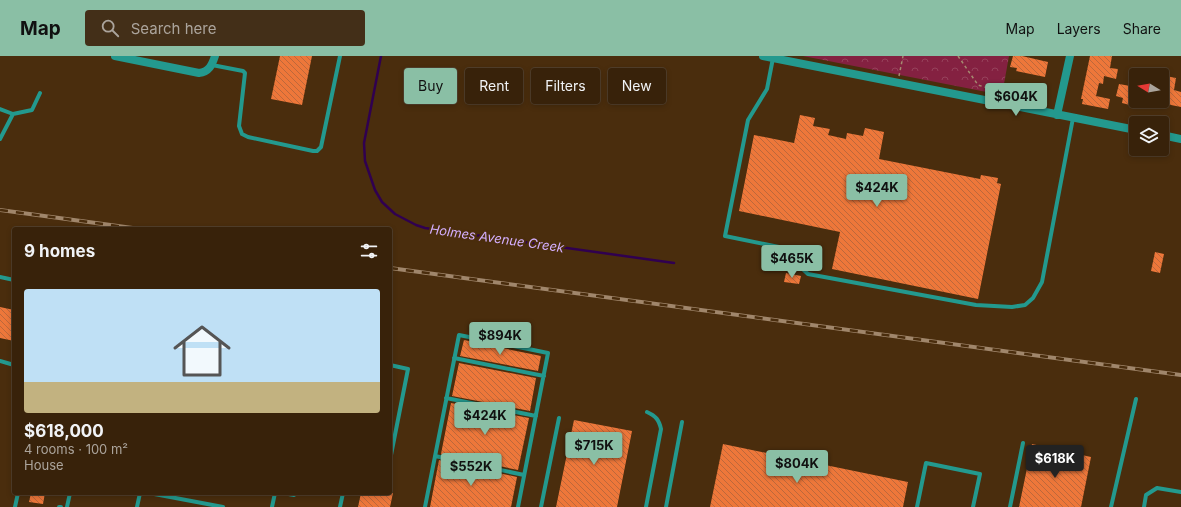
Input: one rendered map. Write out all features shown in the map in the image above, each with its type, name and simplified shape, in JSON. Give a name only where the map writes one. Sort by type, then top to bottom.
[{"type":"street","points":[[116,56],[194,72],[205,72],[212,65],[215,56]]},
{"type":"street","points":[[762,56],[1129,129]]},
{"type":"street","points":[[1057,115],[1070,56]]},
{"type":"street","points":[[1169,136],[1181,139]]},
{"type":"lane","points":[[212,65],[243,71],[244,73],[239,126],[242,134],[248,137],[318,151],[321,147],[340,56]]},
{"type":"lane","points":[[773,58],[767,89],[748,120],[725,236],[779,247],[808,274],[976,305],[1012,307],[1025,305],[1033,298],[1042,282],[1073,118]]},
{"type":"lane","points":[[0,109],[14,114],[32,110],[40,93]]},
{"type":"lane","points":[[0,139],[14,114]]},
{"type":"lane","points":[[0,277],[12,280]]},
{"type":"lane","points":[[426,507],[459,334],[548,353],[518,507]]},
{"type":"lane","points":[[454,358],[544,376]]},
{"type":"lane","points":[[0,362],[12,365]]},
{"type":"lane","points":[[392,365],[408,369],[392,450]]},
{"type":"lane","points":[[446,398],[536,416]]},
{"type":"lane","points":[[1111,507],[1136,399]]},
{"type":"lane","points":[[646,507],[661,429],[660,421],[654,415],[647,412]]},
{"type":"lane","points":[[541,507],[560,418]]},
{"type":"lane","points":[[666,507],[682,422]]},
{"type":"lane","points":[[1010,507],[1023,443]]},
{"type":"lane","points":[[435,456],[524,475]]},
{"type":"lane","points":[[917,507],[926,463],[980,474],[973,507]]},
{"type":"lane","points":[[1144,507],[1146,494],[1157,488],[1181,492]]},
{"type":"lane","points":[[15,507],[18,495]]},
{"type":"lane","points":[[67,507],[70,495]]},
{"type":"lane","points":[[137,507],[140,495]]},
{"type":"lane","points":[[160,495],[223,507]]},
{"type":"lane","points":[[272,507],[275,495]]},
{"type":"lane","points":[[340,507],[343,495]]},
{"type":"path","points":[[898,83],[903,56]]},
{"type":"path","points":[[958,56],[978,85],[991,89]]},
{"type":"green space","points":[[803,56],[1009,56],[1002,95]]},
{"type":"building","points":[[280,56],[312,56],[302,105],[271,99]]},
{"type":"building","points":[[1013,56],[1022,56],[1048,62],[1045,77],[1016,71],[1017,68],[1010,67]]},
{"type":"building","points":[[1090,56],[1112,56],[1110,68],[1118,69],[1116,79],[1104,76],[1103,84],[1099,83],[1096,96],[1110,99],[1108,109],[1082,104],[1083,99],[1081,99]]},
{"type":"building","points":[[1169,77],[1176,78],[1174,90],[1181,92],[1181,107],[1169,105]]},
{"type":"building","points":[[1119,84],[1129,86],[1129,105],[1122,103],[1123,98],[1116,96]]},
{"type":"building","points":[[800,115],[815,118],[813,126],[830,129],[828,135],[846,139],[847,133],[863,136],[865,128],[884,132],[879,159],[980,179],[981,175],[998,178],[997,183],[1001,184],[978,299],[832,269],[840,232],[739,211],[754,135],[794,143]]},
{"type":"building","points":[[1155,252],[1164,254],[1160,273],[1151,271]]},
{"type":"building","points":[[786,273],[801,276],[799,284],[784,282]]},
{"type":"building","points":[[0,307],[12,310],[12,341],[0,338]]},
{"type":"building","points":[[464,340],[541,356],[538,371],[460,356]]},
{"type":"building","points":[[459,363],[536,378],[530,411],[452,396]]},
{"type":"building","points":[[451,403],[529,418],[518,470],[441,454]]},
{"type":"building","points":[[574,420],[632,431],[617,507],[556,507]]},
{"type":"building","points":[[723,444],[908,482],[903,507],[710,507]]},
{"type":"building","points":[[1032,444],[1091,457],[1081,507],[1019,507]]},
{"type":"building","points":[[439,460],[517,477],[511,507],[430,507]]},
{"type":"building","points":[[393,493],[390,507],[358,507],[361,495],[392,495]]},
{"type":"building","points":[[31,495],[45,495],[43,504],[29,502]]},
{"type":"waterway","name":"Holmes Avenue Creek","points":[[381,56],[364,143],[365,161],[375,190],[382,202],[395,214],[425,228],[674,263]]},
{"type":"railway","points":[[0,210],[125,227]]},
{"type":"railway","points":[[392,268],[1181,375]]}]
